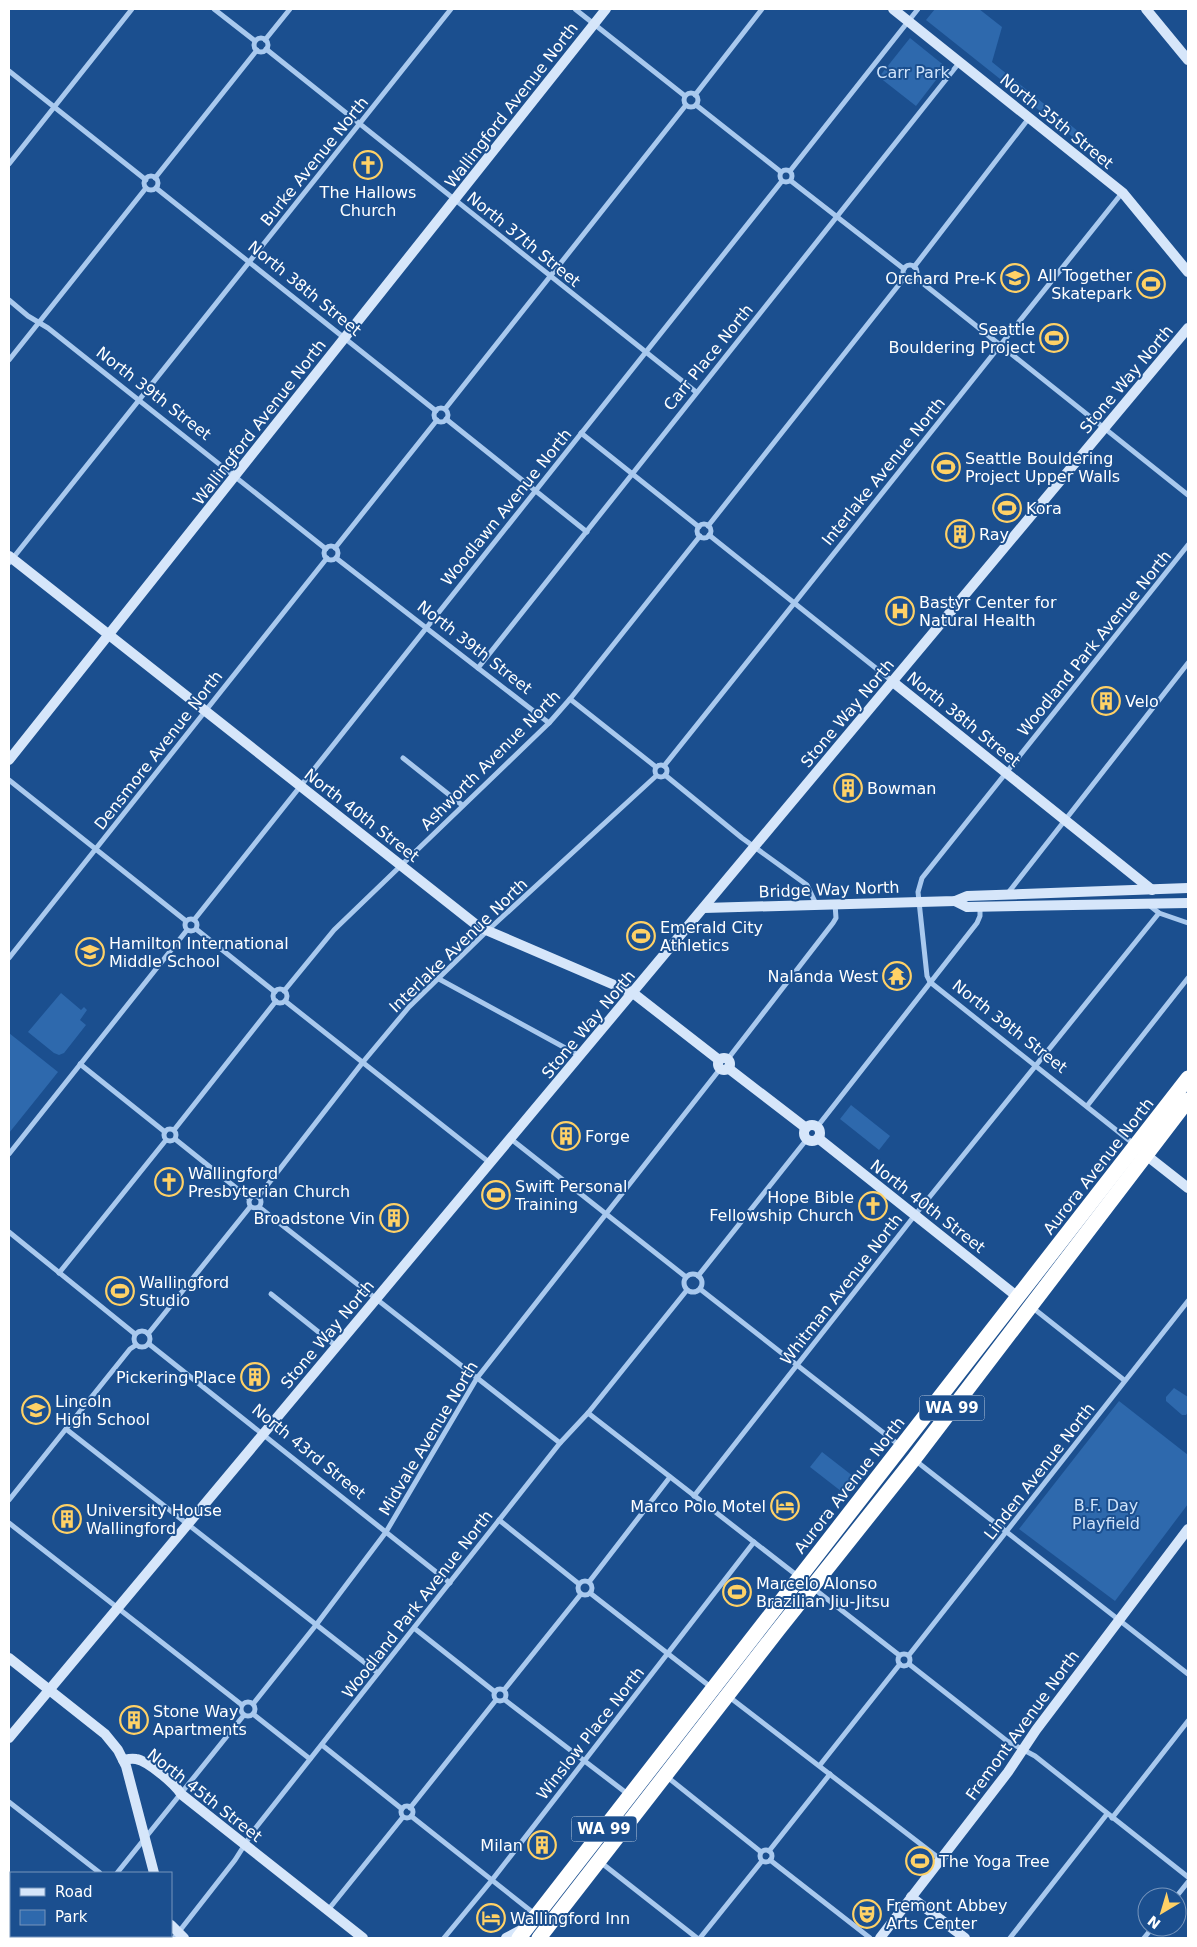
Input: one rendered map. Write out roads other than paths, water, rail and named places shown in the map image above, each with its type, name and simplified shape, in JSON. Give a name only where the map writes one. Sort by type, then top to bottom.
[{"type":"highway","name":"Aurora Avenue North","points":[[528,1927],[630,1796],[812,1587],[914,1459],[1024,1302],[1140,1150],[1188,1078]]},
{"type":"highway","name":"Aurora Avenue North","points":[[1140,1150],[1188,1100]]},
{"type":"highway","name":"Aurora Avenue North","points":[[539,1938],[665,1776],[799,1577],[901,1447],[1024,1302]]},
{"type":"street","points":[[9,164],[53,106],[132,9]]},
{"type":"street","points":[[214,9],[255,41]]},
{"type":"street","points":[[265,40],[290,9]]},
{"type":"street","name":"Burke Avenue North","points":[[10,559],[140,401],[248,262],[451,9]]},
{"type":"street","points":[[575,9],[685,96]]},
{"type":"street","name":"Wallingford Avenue North","points":[[9,760],[606,9]]},
{"type":"street","points":[[695,95],[762,9]]},
{"type":"street","name":"North 35th Street","points":[[893,9],[1123,192],[1188,272]]},
{"type":"street","points":[[790,172],[918,9]]},
{"type":"street","points":[[1146,9],[1188,60]]},
{"type":"street","points":[[255,41],[260,38],[265,40]]},
{"type":"street","points":[[256,50],[262,52],[266,49],[265,40]]},
{"type":"street","points":[[255,41],[254,46],[256,50]]},
{"type":"street","name":"North 37th Street","points":[[266,49],[696,392]]},
{"type":"street","points":[[155,178],[256,50]]},
{"type":"street","name":"Carr Place North","points":[[478,668],[959,62]]},
{"type":"street","points":[[9,71],[146,180]]},
{"type":"street","points":[[685,96],[690,93],[695,95],[698,100],[691,107],[686,105]]},
{"type":"street","points":[[685,96],[686,105]]},
{"type":"street","points":[[696,104],[781,172]]},
{"type":"street","points":[[445,410],[686,105]]},
{"type":"street","points":[[914,267],[1030,118]]},
{"type":"street","points":[[781,172],[785,170],[790,172],[793,177],[791,181]]},
{"type":"street","points":[[781,172],[782,182],[787,183],[791,181]]},
{"type":"street","points":[[146,180],[150,177],[155,178]]},
{"type":"street","points":[[146,188],[151,190],[156,188],[158,183],[155,178]]},
{"type":"street","points":[[9,360],[146,188],[146,180]]},
{"type":"street","points":[[791,181],[904,269]]},
{"type":"street","name":"Woodlawn Avenue North","points":[[194,920],[782,182]]},
{"type":"street","name":"North 38th Street","points":[[156,188],[436,411]]},
{"type":"street","name":"Interlake Avenue North","points":[[664,766],[1123,192]]},
{"type":"street","points":[[904,269],[909,266],[914,267]]},
{"type":"street","points":[[914,267],[916,272],[914,277]]},
{"type":"street","points":[[904,269],[903,274],[905,277]]},
{"type":"street","points":[[905,277],[910,279],[914,277]]},
{"type":"street","points":[[708,526],[905,277]]},
{"type":"street","points":[[914,277],[1188,495]]},
{"type":"street","name":"North 39th Street","points":[[9,300],[326,549]]},
{"type":"street","name":"Stone Way North","points":[[9,1738],[1188,328]]},
{"type":"street","points":[[437,420],[435,416],[436,411],[440,408],[448,414],[446,419]]},
{"type":"street","points":[[437,420],[442,421],[446,419]]},
{"type":"street","points":[[446,419],[587,532]]},
{"type":"street","points":[[335,548],[437,420]]},
{"type":"street","points":[[581,433],[699,527]]},
{"type":"street","points":[[703,524],[708,526],[711,530],[709,535],[700,536],[698,532],[699,527],[703,524]]},
{"type":"street","name":"North 38th Street","points":[[709,535],[1152,890]]},
{"type":"street","name":"Ashworth Avenue North","points":[[284,991],[334,930],[549,723],[700,536]]},
{"type":"street","name":"Woodland Park Avenue North","points":[[918,902],[918,892],[922,878],[1188,544]]},
{"type":"street","points":[[330,547],[335,548],[338,552],[336,558],[332,560],[327,558],[324,553],[326,549],[330,547]]},
{"type":"street","name":"Densmore Avenue North","points":[[9,958],[327,558]]},
{"type":"street","name":"North 39th Street","points":[[336,558],[549,723]]},
{"type":"street","name":"North 40th Street","points":[[10,559],[109,634],[471,921],[487,931],[633,993],[724,1064],[806,1134]]},
{"type":"street","points":[[1007,894],[1188,663]]},
{"type":"street","points":[[570,699],[656,767]]},
{"type":"street","points":[[403,758],[462,805]]},
{"type":"street","points":[[656,767],[659,765],[664,766],[667,770],[665,775]]},
{"type":"street","points":[[656,767],[656,776],[661,777],[665,775]]},
{"type":"street","points":[[665,775],[754,847],[807,885],[816,905]]},
{"type":"street","name":"Interlake Avenue North","points":[[258,1197],[363,1062],[409,1007],[487,931],[656,776]]},
{"type":"street","points":[[9,780],[186,921]]},
{"type":"street","name":"Bridge Way North","points":[[704,908],[955,901],[967,896],[1188,888]]},
{"type":"street","name":"Bridge Way North","points":[[955,901],[967,908],[1188,903]]},
{"type":"street","name":"North 39th Street","points":[[918,902],[927,976],[930,982],[1188,1188]]},
{"type":"street","points":[[1147,903],[1159,913],[1188,923]]},
{"type":"street","name":"Midvale Avenue North","points":[[253,1704],[316,1626],[386,1532],[477,1378],[834,923],[836,918],[835,904]]},
{"type":"street","points":[[817,1127],[977,923],[980,907]]},
{"type":"street","name":"Whitman Avenue North","points":[[694,1496],[915,1215],[1159,913]]},
{"type":"street","points":[[186,921],[194,920],[197,924],[196,929]]},
{"type":"street","points":[[186,921],[185,926],[187,930]]},
{"type":"street","points":[[187,930],[191,932],[196,929]]},
{"type":"street","points":[[196,929],[275,992]]},
{"type":"street","points":[[9,1154],[187,930]]},
{"type":"street","points":[[1087,1106],[1188,978]]},
{"type":"street","points":[[439,979],[580,1056]]},
{"type":"street","points":[[275,992],[279,990],[284,991],[285,1001]]},
{"type":"street","points":[[275,992],[273,996],[276,1001],[281,1003],[285,1001]]},
{"type":"street","points":[[174,1130],[276,1001]]},
{"type":"street","points":[[285,1001],[490,1164]]},
{"type":"street","points":[[80,1064],[165,1132]]},
{"type":"street","points":[[698,1276],[806,1134],[810,1126],[817,1127]]},
{"type":"street","points":[[806,1134],[812,1141],[818,1138],[820,1132],[817,1127]]},
{"type":"street","points":[[165,1132],[169,1129],[174,1130]]},
{"type":"street","points":[[174,1130],[176,1134],[175,1139]]},
{"type":"street","points":[[165,1132],[166,1140]]},
{"type":"street","name":"North 40th Street","points":[[818,1138],[1124,1380]]},
{"type":"street","points":[[166,1140],[171,1141],[175,1139]]},
{"type":"street","points":[[175,1139],[250,1199]]},
{"type":"street","points":[[511,1139],[686,1277]]},
{"type":"street","points":[[59,1273],[166,1140]]},
{"type":"street","points":[[250,1207],[248,1202],[254,1196],[258,1197],[261,1202],[259,1207]]},
{"type":"street","points":[[250,1207],[259,1207],[560,1443]]},
{"type":"street","points":[[148,1334],[250,1207]]},
{"type":"street","points":[[9,1232],[135,1334]]},
{"type":"street","points":[[690,1274],[698,1276],[702,1281],[700,1289],[692,1292],[687,1290],[684,1284],[686,1277],[690,1274]]},
{"type":"street","points":[[700,1289],[901,1447]]},
{"type":"street","name":"Woodland Park Avenue North","points":[[177,1933],[236,1860],[254,1830],[560,1443],[588,1413],[687,1290]]},
{"type":"street","points":[[271,1294],[337,1346]]},
{"type":"street","name":"Linden Avenue North","points":[[909,1656],[1124,1380],[1188,1301]]},
{"type":"street","points":[[143,1331],[148,1334],[150,1338],[149,1344],[143,1348],[136,1345],[133,1339],[135,1334],[143,1331]]},
{"type":"street","name":"North 43rd Street","points":[[149,1344],[450,1583]]},
{"type":"street","points":[[9,1500],[130,1349],[136,1345]]},
{"type":"street","points":[[588,1413],[799,1577]]},
{"type":"street","points":[[66,1429],[378,1673]]},
{"type":"street","points":[[914,1459],[1188,1674]]},
{"type":"street","points":[[589,1582],[670,1477]]},
{"type":"street","points":[[499,1520],[579,1584]]},
{"type":"street","points":[[9,1523],[242,1706]]},
{"type":"street","name":"Fremont Avenue North","points":[[880,1938],[1008,1772],[1022,1750],[1188,1529]]},
{"type":"street","name":"Winslow Place North","points":[[444,1938],[492,1880],[754,1542]]},
{"type":"street","points":[[579,1584],[585,1581],[589,1582]]},
{"type":"street","points":[[589,1582],[592,1588],[590,1593]]},
{"type":"street","points":[[579,1584],[578,1590],[581,1594]]},
{"type":"street","points":[[812,1587],[899,1656]]},
{"type":"street","points":[[590,1593],[668,1654],[820,1765],[940,1859]]},
{"type":"street","points":[[581,1594],[590,1593]]},
{"type":"street","points":[[504,1690],[581,1594]]},
{"type":"street","points":[[414,1628],[495,1692]]},
{"type":"street","points":[[899,1656],[905,1653],[909,1656],[911,1661],[909,1664]]},
{"type":"street","points":[[899,1656],[900,1664]]},
{"type":"street","name":"North 45th Street","points":[[9,1658],[105,1734],[116,1746],[123,1760],[136,1759],[152,1768],[177,1788],[181,1794],[363,1938]]},
{"type":"street","points":[[900,1664],[905,1666],[909,1664]]},
{"type":"street","points":[[820,1765],[900,1664]]},
{"type":"street","points":[[909,1664],[1007,1741],[1035,1756],[1188,1877]]},
{"type":"street","points":[[495,1692],[500,1689],[504,1690]]},
{"type":"street","points":[[504,1690],[506,1693],[505,1700]]},
{"type":"street","points":[[495,1692],[496,1700]]},
{"type":"street","points":[[496,1700],[505,1700],[630,1796]]},
{"type":"street","points":[[410,1808],[496,1700]]},
{"type":"street","points":[[242,1706],[247,1702],[253,1704],[255,1710],[253,1714]]},
{"type":"street","points":[[242,1706],[244,1715]]},
{"type":"street","points":[[244,1715],[249,1716],[253,1714]]},
{"type":"street","points":[[253,1714],[310,1759]]},
{"type":"street","points":[[118,1872],[244,1715]]},
{"type":"street","points":[[1112,1818],[1188,1721]]},
{"type":"street","points":[[322,1745],[402,1809]]},
{"type":"street","points":[[123,1760],[154,1872]]},
{"type":"street","points":[[769,1852],[830,1774]]},
{"type":"street","points":[[665,1776],[761,1852]]},
{"type":"street","points":[[9,1802],[99,1872]]},
{"type":"street","points":[[402,1809],[405,1807],[410,1808]]},
{"type":"street","points":[[410,1808],[411,1816]]},
{"type":"street","points":[[402,1809],[401,1814],[403,1817]]},
{"type":"street","points":[[1010,1938],[1107,1814]]},
{"type":"street","points":[[411,1816],[492,1880],[528,1927],[506,1938]]},
{"type":"street","points":[[403,1817],[411,1816]]},
{"type":"street","points":[[328,1911],[403,1817]]},
{"type":"street","points":[[761,1852],[765,1850],[769,1852],[772,1856],[770,1860]]},
{"type":"street","points":[[761,1852],[762,1861]]},
{"type":"street","points":[[762,1861],[770,1860]]},
{"type":"street","points":[[770,1860],[870,1938]]},
{"type":"street","points":[[599,1861],[699,1938],[762,1861]]},
{"type":"street","points":[[911,1897],[965,1938]]},
{"type":"place","name":"The Hallows Church","points":[[368,165]]},
{"type":"place","name":"Orchard Pre-K","points":[[1015,278]]},
{"type":"place","name":"All Together Skatepark","points":[[1151,284]]},
{"type":"place","name":"Seattle Bouldering Project","points":[[1054,338]]},
{"type":"place","name":"Seattle Bouldering Project Upper Walls","points":[[946,467]]},
{"type":"place","name":"Kora","points":[[1007,508]]},
{"type":"place","name":"Ray","points":[[960,534]]},
{"type":"place","name":"Bastyr Center for Natural Health","points":[[900,611]]},
{"type":"place","name":"Velo","points":[[1106,701]]},
{"type":"place","name":"Bowman","points":[[848,788]]},
{"type":"place","name":"Emerald City Athletics","points":[[641,936]]},
{"type":"place","name":"Hamilton International Middle School","points":[[90,952]]},
{"type":"place","name":"Nalanda West","points":[[897,976]]},
{"type":"place","name":"Forge","points":[[566,1136]]},
{"type":"place","name":"Wallingford Presbyterian Church","points":[[169,1182]]},
{"type":"place","name":"Swift Personal Training","points":[[496,1195]]},
{"type":"place","name":"Hope Bible Fellowship Church","points":[[873,1206]]},
{"type":"place","name":"Broadstone Vin","points":[[394,1218]]},
{"type":"place","name":"Wallingford Studio","points":[[120,1291]]},
{"type":"place","name":"Pickering Place","points":[[255,1377]]},
{"type":"place","name":"Lincoln High School","points":[[36,1410]]},
{"type":"place","name":"Marco Polo Motel","points":[[785,1506]]},
{"type":"place","name":"University House Wallingford","points":[[67,1519]]},
{"type":"place","name":"Marcelo Alonso Brazilian Jiu-Jitsu","points":[[737,1592]]},
{"type":"place","name":"Stone Way Apartments","points":[[134,1720]]},
{"type":"place","name":"Milan","points":[[542,1845]]},
{"type":"place","name":"The Yoga Tree","points":[[920,1861]]},
{"type":"place","name":"Fremont Abbey Arts Center","points":[[867,1914]]},
{"type":"place","name":"Wallingford Inn","points":[[491,1918]]},
{"type":"park label","name":"Carr Park","points":[[913,72]]},
{"type":"park label","name":"B.F. Day Playfield","points":[[1106,1514]]}]
